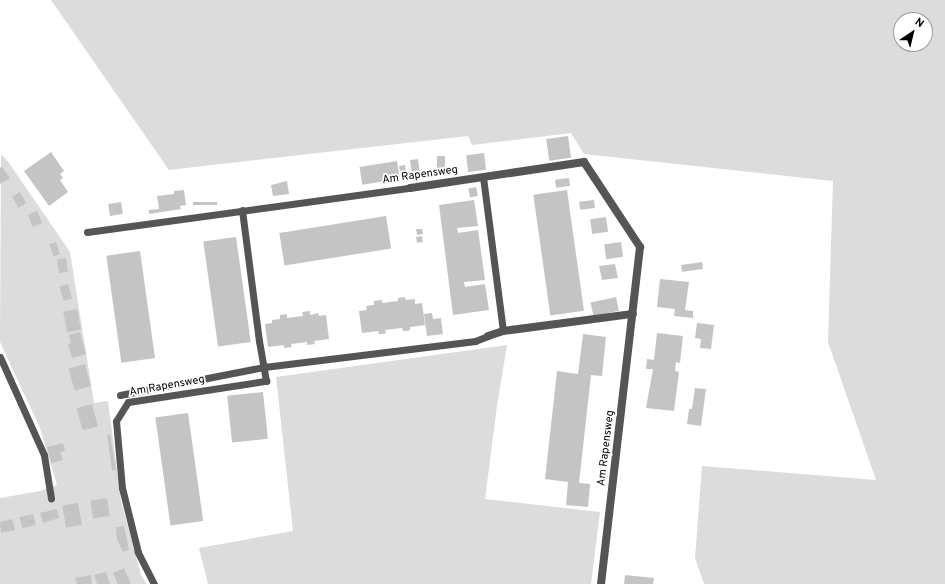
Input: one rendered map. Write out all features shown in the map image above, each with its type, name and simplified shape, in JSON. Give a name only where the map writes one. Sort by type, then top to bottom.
[{"type":"street","name":"Am Rapensweg","points":[[410,188],[587,160],[640,247],[600,584]]},
{"type":"street","name":"Am Rapensweg","points":[[488,336],[503,331],[633,314]]},
{"type":"lane","points":[[483,177],[503,331]]},
{"type":"lane","name":"Am Rapensweg","points":[[87,232],[410,188]]},
{"type":"lane","name":"Am Rapensweg","points":[[154,584],[138,552],[122,488],[116,421],[128,402],[266,381],[259,341],[242,210]]},
{"type":"lane","name":"Am Rapensweg","points":[[120,394],[264,367],[475,341],[488,336]]},
{"type":"lane","points":[[0,357],[44,455],[50,498]]},
{"type":"shaded area","points":[[51,0],[945,0],[945,584],[704,584],[695,558],[702,466],[876,480],[828,342],[833,181],[584,154],[571,133],[472,145],[468,136],[169,170]]},
{"type":"shaded area","points":[[1,154],[9,163],[70,252],[94,403],[108,401],[121,501],[141,575],[147,584],[0,584],[0,498],[40,491],[57,485],[40,428],[0,342]]},
{"type":"shaded area","points":[[507,345],[497,406],[485,499],[600,512],[591,584],[208,584],[199,548],[293,531],[276,377]]},
{"type":"building","points":[[568,136],[571,158],[549,161],[546,139]]},
{"type":"building","points":[[51,152],[64,171],[60,174],[63,178],[60,180],[68,192],[49,206],[24,171]]},
{"type":"building","points":[[484,153],[486,170],[468,172],[466,155]]},
{"type":"building","points":[[437,156],[445,156],[445,173],[437,173]]},
{"type":"building","points":[[418,159],[420,175],[412,176],[410,160]]},
{"type":"building","points":[[397,161],[400,179],[362,185],[359,167]]},
{"type":"building","points":[[405,165],[407,176],[401,177],[399,166]]},
{"type":"building","points":[[2,167],[10,178],[0,184],[0,168]]},
{"type":"building","points":[[569,178],[570,186],[556,188],[555,180]]},
{"type":"building","points":[[287,181],[289,194],[273,196],[271,185]]},
{"type":"building","points":[[476,187],[478,196],[470,198],[468,189]]},
{"type":"building","points":[[184,190],[186,205],[180,206],[181,209],[149,214],[149,210],[159,209],[157,196],[174,194],[174,191]]},
{"type":"building","points":[[567,190],[584,311],[550,316],[533,195]]},
{"type":"building","points":[[20,192],[26,203],[18,208],[12,196]]},
{"type":"building","points":[[474,200],[478,226],[457,228],[458,233],[478,230],[485,280],[464,282],[465,287],[485,284],[489,310],[453,315],[439,205]]},
{"type":"building","points":[[594,200],[595,208],[580,210],[579,202]]},
{"type":"building","points":[[121,202],[123,214],[110,216],[108,204]]},
{"type":"building","points":[[193,202],[217,202],[217,205],[193,205]]},
{"type":"building","points":[[37,211],[42,223],[33,227],[28,215]]},
{"type":"building","points":[[386,216],[391,249],[284,265],[279,233]]},
{"type":"building","points":[[606,217],[608,232],[592,234],[590,219]]},
{"type":"building","points":[[416,229],[422,229],[423,234],[417,235]]},
{"type":"building","points":[[422,236],[423,242],[417,243],[416,237]]},
{"type":"building","points":[[236,237],[251,342],[218,347],[203,242]]},
{"type":"building","points":[[56,242],[60,254],[53,257],[49,244]]},
{"type":"building","points":[[621,242],[623,257],[606,259],[604,244]]},
{"type":"building","points":[[140,251],[155,358],[121,363],[106,256]]},
{"type":"building","points":[[66,258],[68,272],[59,273],[57,259]]},
{"type":"building","points":[[702,262],[703,269],[682,272],[681,265]]},
{"type":"building","points":[[615,264],[618,278],[602,280],[599,266]]},
{"type":"building","points":[[660,279],[689,282],[685,310],[693,311],[693,318],[674,316],[675,309],[657,307]]},
{"type":"building","points":[[68,284],[72,298],[63,301],[59,286]]},
{"type":"building","points":[[405,297],[406,300],[415,299],[415,304],[422,303],[425,325],[410,327],[410,330],[407,331],[403,331],[402,328],[385,330],[386,333],[383,334],[379,334],[378,331],[362,333],[359,311],[367,310],[366,306],[374,305],[374,301],[382,300],[382,303],[398,301],[398,298]]},
{"type":"building","points":[[616,297],[619,311],[593,316],[591,302]]},
{"type":"building","points":[[77,309],[81,330],[67,332],[63,312]]},
{"type":"building","points":[[310,311],[310,315],[318,313],[319,316],[326,315],[329,339],[314,341],[315,344],[307,345],[307,342],[291,344],[292,347],[284,348],[284,345],[268,347],[265,324],[272,323],[272,320],[280,319],[280,315],[287,314],[287,318],[303,316],[302,312]]},
{"type":"building","points":[[432,313],[433,319],[441,318],[443,334],[427,336],[424,314]]},
{"type":"building","points":[[697,323],[714,325],[711,349],[700,348],[701,339],[695,338]]},
{"type":"building","points":[[80,332],[86,354],[72,358],[68,344],[71,343],[69,335]]},
{"type":"building","points":[[657,333],[683,336],[680,363],[676,362],[675,371],[679,372],[674,411],[646,408],[653,369],[646,369],[647,359],[654,360]]},
{"type":"building","points":[[583,334],[606,337],[602,376],[591,375],[579,483],[590,484],[588,507],[566,505],[568,482],[545,479],[557,371],[578,374]]},
{"type":"building","points":[[85,364],[91,386],[75,391],[69,368]]},
{"type":"building","points":[[695,388],[706,389],[701,426],[687,424],[689,409],[692,409]]},
{"type":"building","points":[[263,392],[268,439],[232,443],[227,396]]},
{"type":"building","points":[[92,404],[98,426],[82,430],[77,408]]},
{"type":"building","points":[[188,413],[203,521],[170,526],[155,418]]},
{"type":"building","points":[[110,434],[116,470],[112,470],[107,435]]},
{"type":"building","points":[[63,443],[65,451],[60,452],[63,460],[51,463],[47,447]]},
{"type":"building","points":[[107,498],[110,516],[93,518],[90,501]]},
{"type":"building","points":[[78,503],[82,525],[66,527],[62,506]]},
{"type":"building","points":[[57,509],[59,518],[43,523],[40,513]]},
{"type":"building","points":[[33,514],[36,525],[22,528],[19,518]]},
{"type":"building","points":[[12,519],[15,530],[1,533],[0,522]]},
{"type":"building","points":[[124,526],[129,550],[123,552],[117,539],[116,527]]},
{"type":"building","points":[[124,568],[131,584],[118,584],[113,573]]},
{"type":"building","points":[[106,572],[110,584],[97,584],[94,575]]},
{"type":"building","points":[[91,575],[92,584],[77,584],[75,578]]},
{"type":"building","points":[[625,575],[654,578],[653,584],[624,584]]}]
